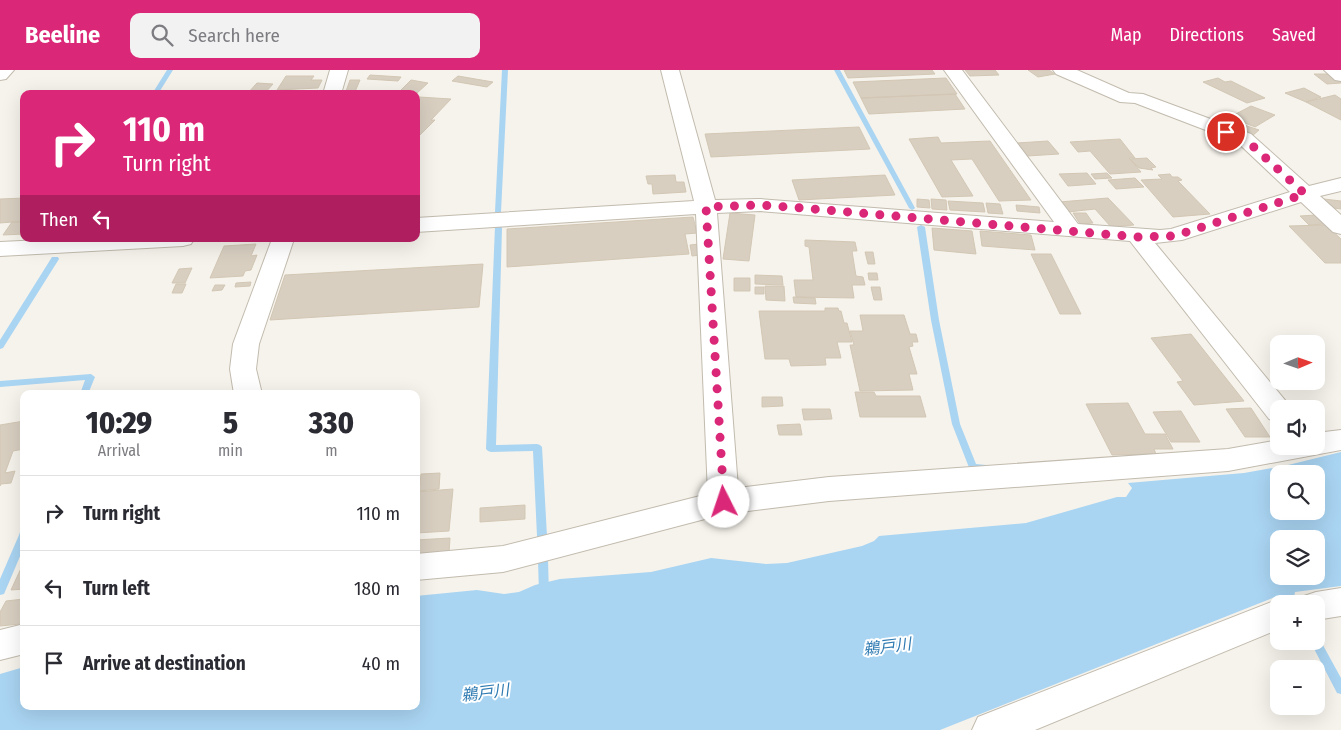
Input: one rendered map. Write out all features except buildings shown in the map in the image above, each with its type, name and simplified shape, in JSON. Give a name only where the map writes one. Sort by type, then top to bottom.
[{"type":"street","points":[[0,75],[5,70]]},
{"type":"street","points":[[333,90],[340,70]]},
{"type":"street","points":[[670,70],[706,207],[724,502]]},
{"type":"street","points":[[953,70],[1072,231]]},
{"type":"street","points":[[1062,70],[1126,98],[1137,98],[1244,138],[1341,227]]},
{"type":"street","points":[[1333,70],[1341,76]]},
{"type":"street","points":[[420,225],[760,205],[1138,237],[1174,236],[1341,184]]},
{"type":"street","points":[[1138,237],[1270,401]]},
{"type":"street","points":[[0,249],[128,242]]},
{"type":"street","points":[[247,390],[242,369],[246,344],[282,242]]},
{"type":"street","points":[[1325,443],[1341,440]]},
{"type":"street","points":[[420,568],[503,560],[724,502],[829,489],[1228,460],[1270,452]]},
{"type":"street","points":[[1325,605],[1341,602]]},
{"type":"street","points":[[991,730],[1270,618]]},
{"type":"street","points":[[0,644],[20,639]]},
{"type":"water","name":"鵜戸川","points":[[1341,452],[1341,586],[1295,592],[1294,595],[1270,595],[1270,599],[940,730],[0,730],[0,674],[20,668],[20,710],[420,710],[420,596],[477,590],[504,594],[519,592],[535,585],[560,579],[651,572],[711,558],[766,564],[787,563],[862,546],[874,541],[879,536],[1026,523],[1117,497],[1126,497],[1132,488],[1128,483],[1244,473],[1270,468],[1270,520],[1325,520],[1325,465],[1288,465]]},
{"type":"waterway","points":[[158,90],[170,70]]},
{"type":"waterway","points":[[498,212],[505,70]]},
{"type":"waterway","points":[[837,70],[912,208]]},
{"type":"waterway","points":[[921,227],[935,320],[956,424],[973,468],[983,467]]},
{"type":"waterway","points":[[498,228],[491,449],[537,447],[542,536]]},
{"type":"waterway","points":[[0,346],[55,259]]},
{"type":"waterway","points":[[0,384],[91,377],[86,390]]},
{"type":"waterway","points":[[0,591],[20,544]]},
{"type":"waterway","points":[[543,559],[544,595]]},
{"type":"waterway","points":[[1320,650],[1341,689]]},
{"type":"route","points":[[724,502],[706,207],[760,205],[1138,237],[1160,237],[1174,236],[1305,194],[1244,138],[1226,132]]}]
